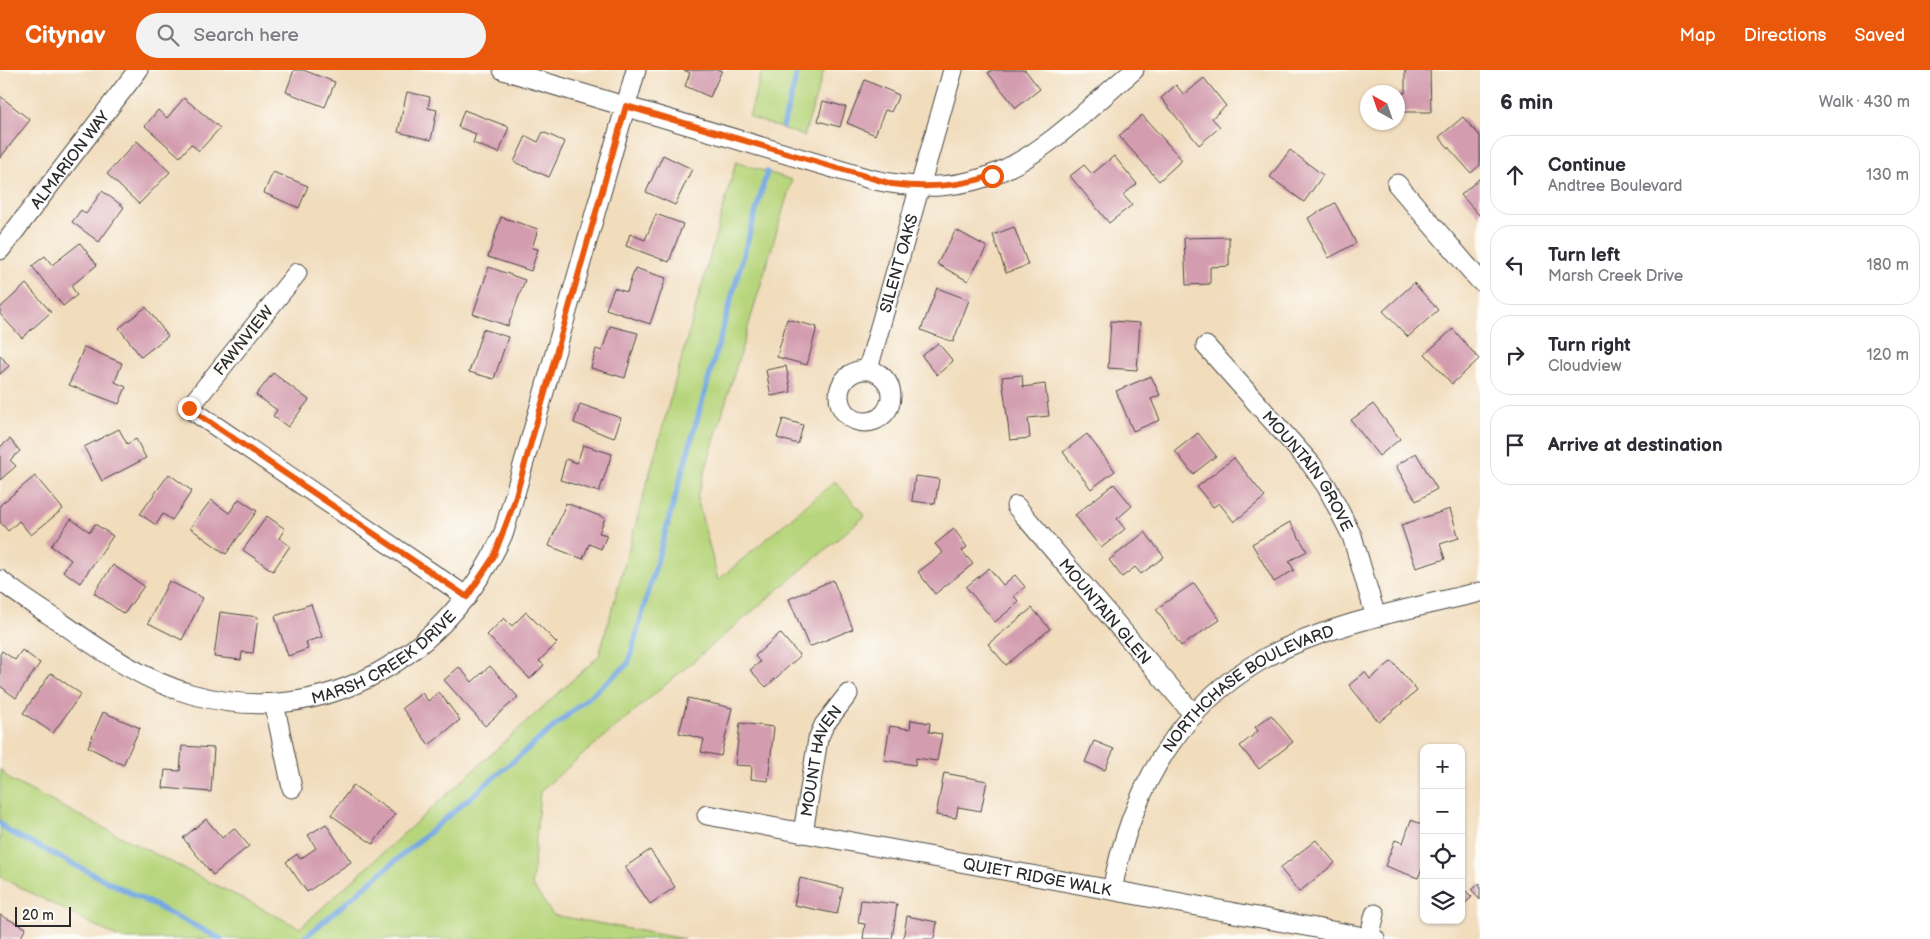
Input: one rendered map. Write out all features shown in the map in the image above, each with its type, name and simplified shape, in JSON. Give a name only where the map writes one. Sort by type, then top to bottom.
[{"type":"street","name":"ALMARION WAY","points":[[0,250],[138,70]]},
{"type":"street","points":[[504,70],[870,179],[920,187],[975,182],[1008,169],[1039,150],[1134,70]]},
{"type":"street","name":"MARSH CREEK DRIVE","points":[[0,580],[116,660],[165,685],[218,700],[274,703],[320,696],[372,676],[418,646],[439,628],[467,597],[493,558],[513,506],[636,70]]},
{"type":"street","name":"SILENT OAKS","points":[[868,369],[953,70]]},
{"type":"street","points":[[1397,184],[1480,281]]},
{"type":"street","name":"FAWNVIEW","points":[[298,273],[189,408],[467,597]]},
{"type":"street","name":"MOUNTAIN GROVE","points":[[1206,346],[1311,464],[1327,487],[1352,536],[1376,617]]},
{"type":"street","name":"MOUNTAIN GLEN","points":[[1016,506],[1194,715]]},
{"type":"street","name":"NORTHCHASE BOULEVARD","points":[[1112,890],[1126,829],[1137,800],[1168,745],[1194,715],[1237,676],[1274,653],[1303,640],[1376,617],[1480,592]]},
{"type":"street","name":"MOUNT HAVEN","points":[[803,833],[818,739],[824,725],[848,694]]},
{"type":"street","points":[[274,703],[292,788]]},
{"type":"street","name":"QUIET RIDGE WALK","points":[[707,815],[1372,938],[1375,914]]},
{"type":"green space","points":[[762,70],[824,70],[804,136],[749,117]]},
{"type":"green space","points":[[736,162],[792,180],[697,498],[718,580],[835,481],[865,516],[540,791],[532,885],[553,915],[684,939],[121,939],[0,877],[0,769],[10,780],[300,928],[599,656]]},
{"type":"building","points":[[294,70],[303,70],[335,82],[325,107],[286,92]]},
{"type":"building","points":[[684,70],[722,70],[710,97],[685,86],[690,73]]},
{"type":"building","points":[[992,70],[1025,70],[1040,89],[1016,108],[988,73]]},
{"type":"building","points":[[1405,70],[1430,70],[1431,112],[1405,112]]},
{"type":"building","points":[[1204,78],[1226,106],[1212,118],[1220,127],[1199,145],[1161,98],[1176,85],[1184,95]]},
{"type":"building","points":[[865,80],[899,95],[891,112],[885,110],[875,135],[847,123]]},
{"type":"building","points":[[407,92],[430,97],[428,108],[437,110],[431,140],[398,132]]},
{"type":"building","points":[[0,96],[30,120],[0,158]]},
{"type":"building","points":[[184,98],[220,128],[199,151],[191,144],[180,157],[145,126],[158,110],[167,118]]},
{"type":"building","points":[[823,101],[846,107],[840,127],[818,121]]},
{"type":"building","points":[[464,110],[509,127],[499,153],[473,143],[476,134],[458,127]]},
{"type":"building","points":[[1142,115],[1182,160],[1159,181],[1119,136]]},
{"type":"building","points":[[1463,117],[1480,136],[1480,165],[1471,173],[1439,137]]},
{"type":"building","points":[[543,132],[565,142],[549,177],[514,162],[526,136],[538,142]]},
{"type":"building","points":[[137,141],[170,172],[139,204],[107,174]]},
{"type":"building","points":[[1290,150],[1323,175],[1304,202],[1270,177]]},
{"type":"building","points":[[663,155],[692,169],[675,205],[646,192]]},
{"type":"building","points":[[1114,156],[1137,184],[1123,195],[1132,205],[1109,223],[1070,176],[1084,165],[1092,174]]},
{"type":"building","points":[[273,172],[308,186],[299,208],[264,193]]},
{"type":"building","points":[[1480,178],[1480,216],[1461,195]]},
{"type":"building","points":[[102,191],[124,207],[99,242],[72,222],[81,210],[86,214]]},
{"type":"building","points":[[1335,203],[1356,243],[1329,258],[1308,218]]},
{"type":"building","points":[[656,214],[683,224],[669,262],[626,246],[630,234],[645,240]]},
{"type":"building","points":[[501,217],[538,229],[532,248],[538,249],[531,271],[488,257]]},
{"type":"building","points":[[1014,227],[1028,265],[1006,273],[993,235]]},
{"type":"building","points":[[956,230],[987,247],[968,281],[937,264]]},
{"type":"building","points":[[1229,237],[1229,266],[1210,267],[1210,284],[1186,285],[1184,238]]},
{"type":"building","points":[[80,243],[97,265],[71,286],[77,295],[63,306],[32,266],[45,256],[52,265]]},
{"type":"building","points":[[489,267],[525,280],[508,326],[473,314]]},
{"type":"building","points":[[635,268],[666,278],[650,324],[606,309],[614,288],[627,292]]},
{"type":"building","points":[[1414,283],[1438,310],[1408,337],[1383,311]]},
{"type":"building","points":[[26,284],[51,312],[22,338],[0,314],[0,308]]},
{"type":"building","points":[[937,288],[969,300],[953,342],[921,330]]},
{"type":"building","points":[[146,307],[168,336],[141,357],[119,328]]},
{"type":"building","points":[[787,319],[817,327],[807,365],[777,357]]},
{"type":"building","points":[[1111,321],[1140,323],[1137,370],[1108,368]]},
{"type":"building","points":[[610,326],[638,333],[625,378],[591,368],[596,349],[602,351]]},
{"type":"building","points":[[483,329],[508,337],[494,379],[469,372]]},
{"type":"building","points":[[1453,329],[1479,359],[1452,384],[1425,354]]},
{"type":"building","points":[[938,343],[953,361],[937,375],[922,356]]},
{"type":"building","points":[[84,347],[122,363],[115,382],[126,387],[119,404],[69,385]]},
{"type":"building","points":[[0,355],[9,366],[0,374]]},
{"type":"building","points":[[786,366],[791,392],[771,396],[766,370]]},
{"type":"building","points":[[273,373],[309,400],[288,427],[273,416],[277,410],[256,395]]},
{"type":"building","points":[[1022,375],[1023,387],[1045,384],[1049,416],[1028,418],[1030,438],[1010,440],[1002,377]]},
{"type":"building","points":[[1151,376],[1160,395],[1151,399],[1160,420],[1133,431],[1116,391]]},
{"type":"building","points":[[580,404],[621,418],[614,438],[574,423]]},
{"type":"building","points":[[1373,404],[1400,439],[1379,456],[1351,420]]},
{"type":"building","points":[[783,419],[803,425],[798,444],[777,438]]},
{"type":"building","points":[[119,429],[127,444],[136,439],[146,458],[102,481],[84,447]]},
{"type":"building","points":[[1198,433],[1216,456],[1193,474],[1175,451]]},
{"type":"building","points":[[1087,434],[1115,471],[1091,489],[1063,452]]},
{"type":"building","points":[[10,439],[20,451],[10,460],[16,466],[0,480],[0,447]]},
{"type":"building","points":[[583,445],[612,454],[599,492],[560,480],[566,459],[577,463]]},
{"type":"building","points":[[1416,453],[1437,489],[1416,501],[1396,466]]},
{"type":"building","points":[[1234,458],[1265,497],[1234,522],[1219,503],[1213,507],[1197,487]]},
{"type":"building","points":[[169,474],[192,491],[172,520],[163,514],[156,525],[140,514]]},
{"type":"building","points":[[35,476],[63,509],[31,535],[19,521],[8,531],[0,522],[0,505]]},
{"type":"building","points":[[915,476],[939,479],[935,504],[912,501]]},
{"type":"building","points":[[1114,484],[1132,506],[1117,519],[1125,529],[1101,548],[1075,515]]},
{"type":"building","points":[[239,499],[257,511],[226,554],[190,528],[211,500],[229,513]]},
{"type":"building","points":[[566,503],[605,518],[599,533],[607,535],[601,549],[589,544],[583,559],[549,546]]},
{"type":"building","points":[[1450,509],[1459,538],[1440,544],[1445,559],[1416,568],[1401,525]]},
{"type":"building","points":[[267,516],[285,529],[279,538],[290,546],[273,571],[243,550]]},
{"type":"building","points":[[71,519],[90,532],[95,524],[113,536],[80,583],[63,571],[71,560],[51,546]]},
{"type":"building","points":[[1290,522],[1307,551],[1289,561],[1294,570],[1274,582],[1252,544]]},
{"type":"building","points":[[954,529],[967,547],[962,551],[973,564],[935,594],[918,572],[943,553],[935,544]]},
{"type":"building","points":[[1145,532],[1164,557],[1141,574],[1135,567],[1122,577],[1109,560]]},
{"type":"building","points":[[113,565],[144,586],[124,614],[94,593]]},
{"type":"building","points":[[989,568],[1003,585],[1015,575],[1025,587],[1014,596],[1019,602],[995,622],[966,587]]},
{"type":"building","points":[[833,580],[853,629],[809,647],[789,599]]},
{"type":"building","points":[[169,581],[203,598],[182,640],[148,623]]},
{"type":"building","points":[[1194,583],[1220,620],[1181,646],[1156,609]]},
{"type":"building","points":[[311,604],[322,637],[306,642],[308,649],[288,656],[275,616]]},
{"type":"building","points":[[1032,608],[1050,629],[1006,665],[988,644]]},
{"type":"building","points":[[220,612],[258,617],[253,653],[242,652],[241,660],[214,657]]},
{"type":"building","points":[[526,612],[557,643],[539,661],[544,665],[530,679],[487,635],[504,618],[512,626]]},
{"type":"building","points":[[780,633],[800,656],[766,687],[750,670],[760,662],[755,656]]},
{"type":"building","points":[[22,650],[40,663],[16,698],[0,686],[0,654],[2,651],[15,660]]},
{"type":"building","points":[[1392,661],[1417,691],[1379,722],[1349,685],[1365,672],[1370,679]]},
{"type":"building","points":[[490,666],[518,697],[485,726],[444,680],[459,667],[472,682]]},
{"type":"building","points":[[51,673],[81,694],[53,733],[23,713]]},
{"type":"building","points":[[439,692],[460,720],[429,745],[402,708],[422,693],[428,701]]},
{"type":"building","points":[[688,698],[732,708],[721,756],[701,752],[704,739],[679,733]]},
{"type":"building","points":[[103,712],[140,728],[123,765],[88,747]]},
{"type":"building","points":[[1271,715],[1293,742],[1259,769],[1240,746],[1258,731],[1255,727]]},
{"type":"building","points":[[911,720],[930,723],[929,732],[942,734],[937,761],[916,758],[915,765],[884,760],[890,726],[910,729]]},
{"type":"building","points":[[740,723],[774,727],[768,781],[751,779],[752,766],[735,765]]},
{"type":"building","points":[[1094,741],[1114,749],[1105,770],[1085,762]]},
{"type":"building","points":[[182,746],[214,748],[211,792],[163,788],[165,770],[180,771]]},
{"type":"building","points":[[944,773],[987,781],[981,811],[958,807],[956,818],[936,815]]},
{"type":"building","points":[[353,785],[395,814],[373,844],[331,815]]},
{"type":"building","points":[[206,819],[222,838],[234,828],[249,846],[213,875],[183,838]]},
{"type":"building","points":[[1411,820],[1420,823],[1420,873],[1418,878],[1385,866],[1395,840],[1403,843]]},
{"type":"building","points":[[326,824],[351,862],[307,892],[286,862],[297,854],[300,859],[316,848],[308,835]]},
{"type":"building","points":[[1316,840],[1335,863],[1299,892],[1280,868]]},
{"type":"building","points":[[650,850],[675,887],[650,904],[625,867]]},
{"type":"building","points":[[800,878],[843,888],[837,914],[794,905]]},
{"type":"building","points":[[1480,883],[1480,900],[1472,890]]},
{"type":"building","points":[[1465,890],[1472,897],[1465,903]]},
{"type":"building","points":[[861,900],[897,904],[892,939],[863,939],[865,924],[858,923]]},
{"type":"building","points":[[0,915],[26,928],[20,939],[0,939]]},
{"type":"building","points":[[907,916],[937,922],[934,939],[903,939]]},
{"type":"waterway","points":[[783,126],[798,70]]},
{"type":"waterway","points":[[303,939],[628,664],[767,172]]},
{"type":"waterway","points":[[0,823],[8,831],[221,939]]},
{"type":"route","points":[[189,408],[467,597],[479,582],[493,558],[513,506],[626,106],[892,184],[915,188],[940,187],[975,182],[992,176]]}]
